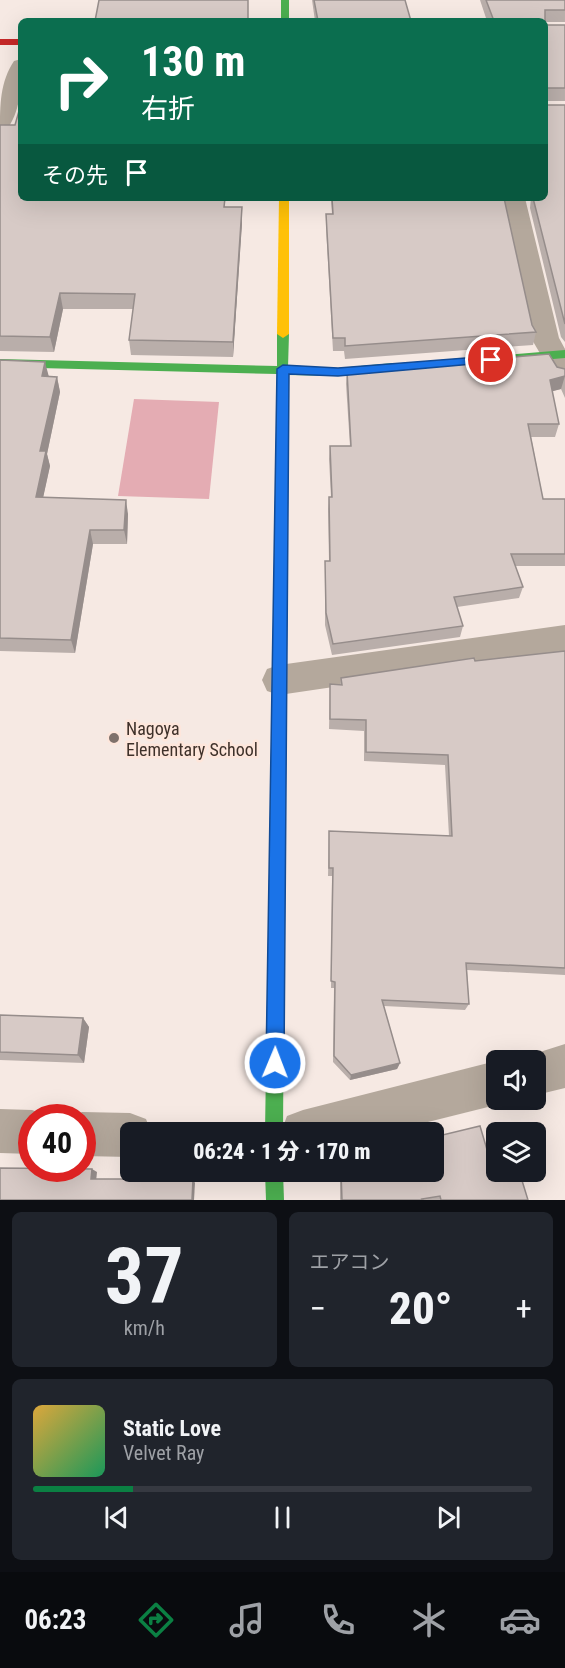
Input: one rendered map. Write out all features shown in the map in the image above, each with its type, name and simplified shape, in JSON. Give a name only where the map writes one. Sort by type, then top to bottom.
[{"type":"street","points":[[285,0],[285,18]]},
{"type":"street","points":[[0,42],[18,42]]},
{"type":"street","points":[[0,123],[18,73]]},
{"type":"street","points":[[274,1122],[284,201]]},
{"type":"street","points":[[514,201],[545,338],[562,360]]},
{"type":"street","points":[[487,360],[562,360]]},
{"type":"street","points":[[0,363],[338,372],[407,366]]},
{"type":"street","points":[[279,680],[565,639]]},
{"type":"street","points":[[546,1071],[565,1066]]},
{"type":"street","points":[[342,1122],[486,1086]]},
{"type":"street","points":[[0,1131],[18,1132]]},
{"type":"street","points":[[96,1134],[120,1135]]},
{"type":"street","points":[[274,1182],[274,1200]]},
{"type":"shaded area","points":[[134,399],[219,402],[209,499],[118,496]]},
{"type":"building","points":[[99,0],[248,0],[248,18],[96,18]]},
{"type":"building","points":[[314,0],[405,0],[410,18],[317,18]]},
{"type":"building","points":[[486,0],[565,0],[565,10],[545,10],[545,18],[493,18]]},
{"type":"building","points":[[548,25],[565,25],[565,88],[548,88]]},
{"type":"building","points":[[548,105],[565,105],[565,324],[534,201],[548,201]]},
{"type":"building","points":[[18,114],[18,201],[225,201],[224,207],[242,207],[233,342],[129,340],[135,294],[60,293],[50,337],[0,336],[0,125],[15,125]]},
{"type":"building","points":[[332,201],[505,201],[532,325],[536,332],[345,346],[345,338],[333,338],[326,214],[333,214]]},
{"type":"building","points":[[549,354],[557,367],[565,369],[565,376],[550,380],[559,424],[528,424],[543,499],[565,499],[565,554],[511,554],[523,587],[454,597],[463,626],[333,644],[326,613],[325,561],[330,561],[329,497],[332,497],[330,446],[351,446],[347,371]]},
{"type":"building","points":[[0,360],[45,362],[42,376],[57,377],[40,451],[46,451],[36,497],[126,500],[124,530],[90,530],[71,640],[0,638]]},
{"type":"building","points":[[565,651],[565,968],[466,963],[469,1004],[382,1000],[400,1063],[351,1075],[334,1056],[335,982],[331,981],[333,868],[329,868],[329,831],[452,836],[448,755],[366,752],[366,720],[330,719],[330,684],[342,685],[341,678],[474,658],[475,661]]},
{"type":"building","points":[[0,1015],[83,1018],[78,1055],[0,1052]]},
{"type":"building","points":[[480,1126],[486,1146],[486,1182],[522,1182],[528,1200],[441,1200],[440,1196],[423,1200],[342,1200],[341,1182],[444,1182],[444,1135]]},
{"type":"building","points":[[0,1168],[18,1168],[18,1182],[96,1182],[96,1179],[120,1179],[120,1182],[193,1182],[192,1200],[0,1200]]},
{"type":"traffic: fast","points":[[285,0],[285,18]]},
{"type":"traffic: fast","points":[[274,1122],[283,334]]},
{"type":"traffic: fast","points":[[504,359],[565,354]]},
{"type":"traffic: fast","points":[[0,363],[338,372],[393,367]]},
{"type":"traffic: fast","points":[[274,1182],[275,1200]]},
{"type":"traffic: slow","points":[[283,334],[284,201]]},
{"type":"traffic: jam","points":[[0,42],[18,42]]},
{"type":"place","name":"Nagoya Elementary School","points":[[114,738]]},
{"type":"route","points":[[275,1063],[283,369],[338,372],[491,360]]}]
